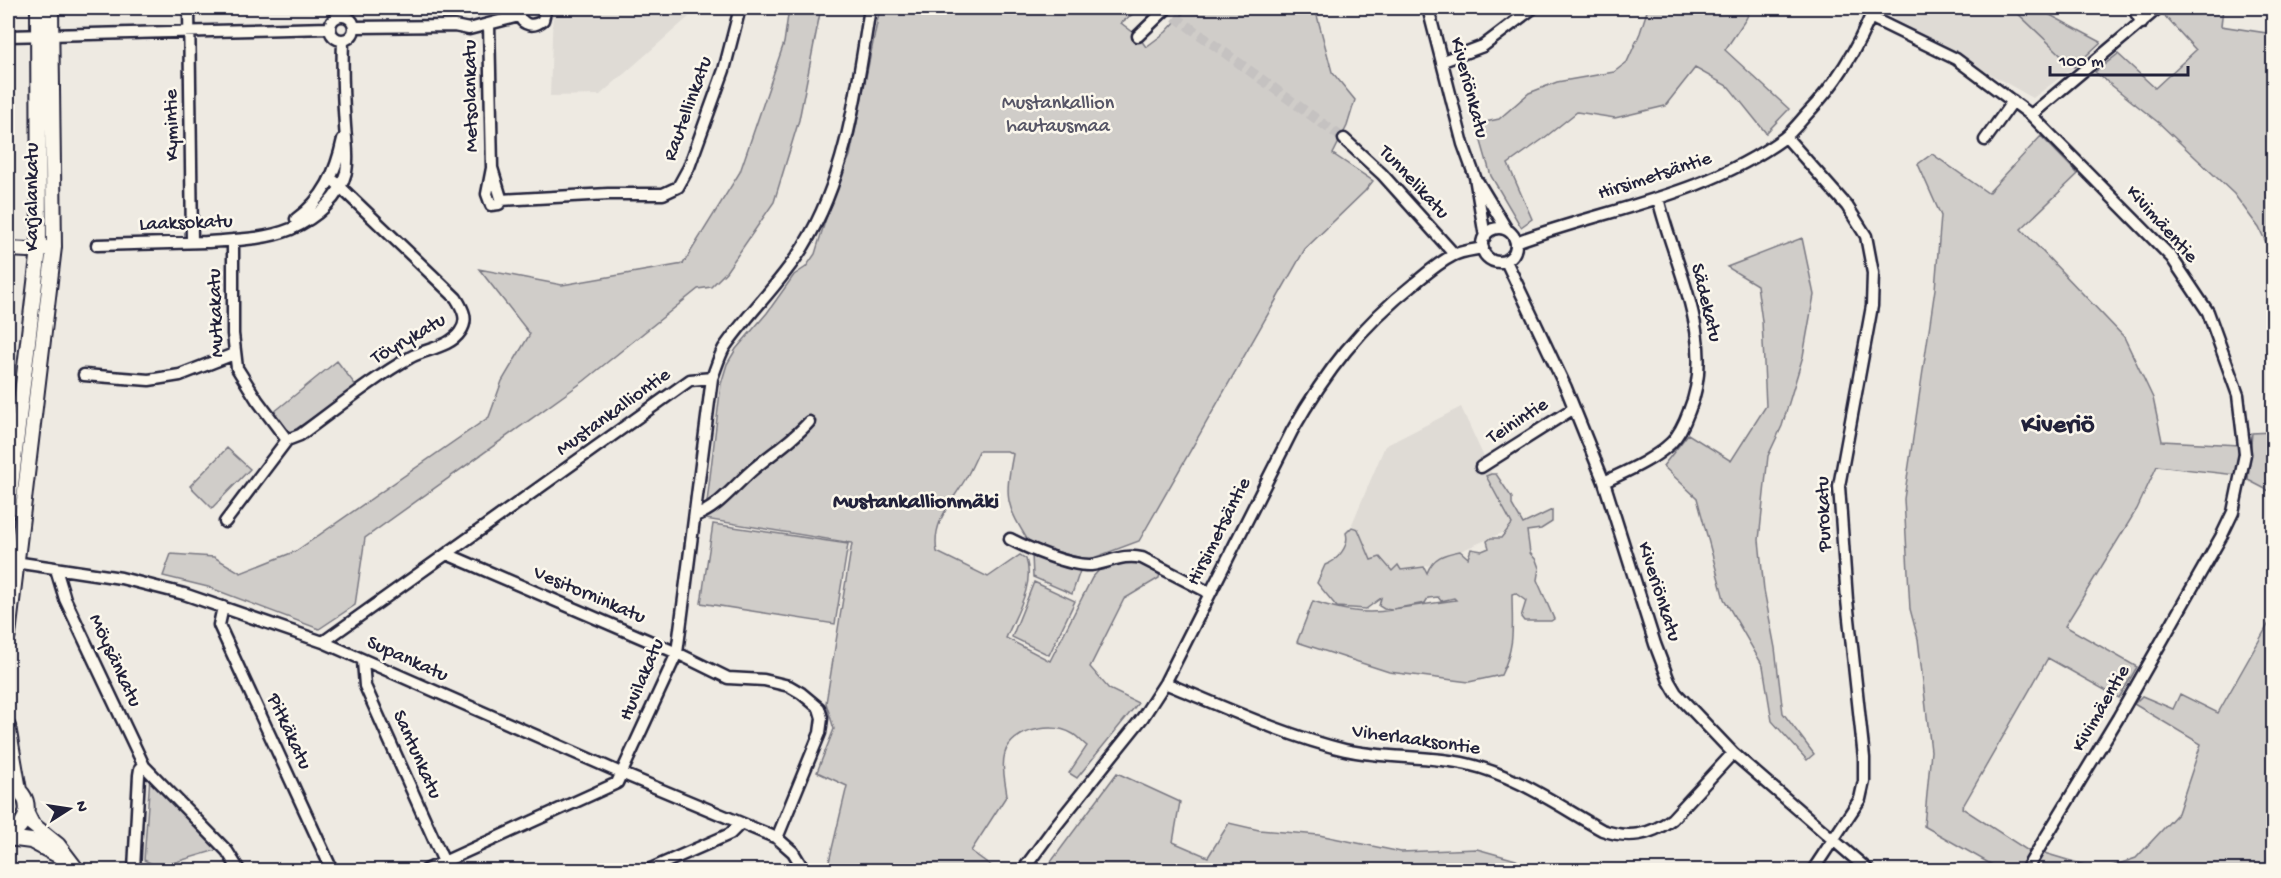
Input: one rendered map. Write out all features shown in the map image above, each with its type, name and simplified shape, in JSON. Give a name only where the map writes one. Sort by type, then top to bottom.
[{"type":"main road","name":"Karjalankatu","points":[[8,635],[12,562],[26,475],[54,247],[45,36],[38,8]]},
{"type":"main road","name":"Karjalankatu","points":[[8,511],[9,473],[39,249],[45,36],[51,8]]},
{"type":"main road","points":[[8,249],[54,247]]},
{"type":"main road","points":[[8,726],[13,786],[25,802],[32,824],[58,845],[74,868]]},
{"type":"main road","points":[[8,838],[20,828],[27,814]]},
{"type":"main road","points":[[8,838],[31,841],[51,850],[74,868]]},
{"type":"street","name":"Kymintie","points":[[189,8],[192,242]]},
{"type":"street","points":[[354,27],[453,26],[469,21],[489,24],[519,12],[525,23],[535,25],[543,20],[546,8]]},
{"type":"street","name":"Rautellinkatu","points":[[501,200],[608,194],[663,194],[678,187],[689,167],[724,70],[740,8]]},
{"type":"street","points":[[712,378],[723,350],[802,249],[816,222],[842,154],[853,112],[870,8]]},
{"type":"street","points":[[1138,36],[1167,8]]},
{"type":"street","name":"Kiveriönkatu","points":[[1428,8],[1463,144],[1475,177],[1507,230]]},
{"type":"street","points":[[1443,61],[1482,46],[1533,8]]},
{"type":"street","points":[[2133,8],[2142,23]]},
{"type":"street","points":[[2031,116],[2158,8]]},
{"type":"street","points":[[343,12],[354,27],[349,38],[343,40],[337,39],[330,28],[332,22],[343,12]]},
{"type":"street","name":"Kivimäentie","points":[[1872,12],[1956,59],[2013,101],[2031,116],[2172,258],[2208,312],[2238,394],[2245,454],[2233,512],[2118,718],[2026,870]]},
{"type":"street","name":"Hirsimetsäntie","points":[[1516,242],[1560,225],[1704,183],[1786,137],[1830,90],[1861,41],[1872,12]]},
{"type":"street","name":"Metsolankatu","points":[[489,24],[492,168],[487,186],[491,205],[495,206],[501,200]]},
{"type":"street","points":[[8,36],[330,28]]},
{"type":"street","name":"Laaksokatu","points":[[97,245],[233,240],[276,233],[291,229],[310,218],[332,200],[341,186],[346,170],[343,40]]},
{"type":"street","points":[[1985,140],[2013,101]]},
{"type":"street","name":"Laaksokatu","points":[[276,233],[306,212],[325,192],[336,167],[345,127]]},
{"type":"street","name":"Purokatu","points":[[1786,137],[1847,206],[1866,236],[1873,273],[1872,306],[1839,486],[1848,611],[1864,758],[1864,781],[1860,799],[1813,870]]},
{"type":"street","name":"Tunnelikatu","points":[[1344,139],[1382,174],[1454,254]]},
{"type":"street","name":"Kiveriönkatu","points":[[1475,177],[1484,243]]},
{"type":"street","name":"Töyrykatu","points":[[225,522],[287,440],[300,435],[395,366],[415,355],[450,342],[461,331],[465,320],[464,311],[456,298],[331,178]]},
{"type":"street","name":"Sädekatu","points":[[1604,482],[1644,463],[1672,442],[1695,398],[1699,370],[1699,343],[1658,198]]},
{"type":"street","points":[[1493,230],[1507,230],[1516,242],[1514,253],[1506,261],[1491,260],[1484,243],[1493,230]]},
{"type":"street","name":"Mutkakatu","points":[[233,240],[234,354],[237,368],[243,380],[287,440]]},
{"type":"street","name":"Hirsimetsäntie","points":[[1023,870],[1143,717],[1165,683],[1292,430],[1312,396],[1352,341],[1385,307],[1454,254],[1484,243]]},
{"type":"street","name":"Kiveriönkatu","points":[[1506,261],[1574,408],[1604,482],[1669,681],[1691,711],[1733,753],[1868,870]]},
{"type":"street","points":[[84,375],[149,380],[180,375],[234,354]]},
{"type":"street","name":"Huvilakatu","points":[[426,870],[617,783],[677,653],[712,378]]},
{"type":"street","name":"Mustankalliontie","points":[[323,642],[690,380],[712,378]]},
{"type":"street","name":"Teinintie","points":[[1481,467],[1574,408]]},
{"type":"street","points":[[695,516],[708,511],[746,475],[800,433],[809,422]]},
{"type":"street","points":[[9,473],[26,475]]},
{"type":"street","points":[[1010,539],[1028,549],[1079,564],[1097,564],[1130,555],[1142,558],[1210,593]]},
{"type":"street","name":"Vesitorninkatu","points":[[447,554],[677,653],[728,678],[764,680],[789,686],[819,708],[822,718],[820,733],[777,838]]},
{"type":"street","name":"Supankatu","points":[[12,562],[121,578],[184,594],[323,642],[621,773],[777,838]]},
{"type":"street","name":"Möysänkatu","points":[[56,569],[65,599],[144,766],[227,851],[239,870]]},
{"type":"street","name":"Pitkäkatu","points":[[223,607],[219,625],[332,870]]},
{"type":"street","name":"Santunkatu","points":[[363,661],[365,686],[444,862]]},
{"type":"street","name":"Viherlaaksontie","points":[[1165,683],[1305,739],[1345,750],[1383,757],[1465,763],[1487,769],[1513,779],[1602,830],[1617,835],[1633,836],[1661,827],[1672,819],[1733,753]]},
{"type":"street","points":[[134,869],[139,776],[144,766]]},
{"type":"street","points":[[648,870],[730,834],[740,824]]},
{"type":"street","points":[[777,838],[793,852],[804,870]]},
{"type":"shaded area","points":[[553,8],[699,8],[600,95],[550,96]]},
{"type":"shaded area","points":[[1887,8],[2012,8],[2074,67],[2033,98],[1897,22]]},
{"type":"shaded area","points":[[1461,407],[1518,526],[1383,585],[1352,524],[1385,446]]},
{"type":"green space","points":[[789,8],[821,8],[799,120],[774,202],[726,272],[711,287],[698,289],[584,381],[365,538],[355,605],[319,629],[208,587],[163,576],[171,554],[214,557],[241,573],[296,551],[489,417],[502,381],[530,334],[479,269],[562,285],[683,264],[740,172],[784,43]]},
{"type":"green space","name":"Mustankallion hautausmaa","points":[[880,8],[1141,8],[1121,23],[1138,36],[1146,47],[1166,32],[1188,8],[1315,8],[1332,72],[1355,100],[1347,126],[1333,154],[1373,181],[1305,249],[1139,541],[1088,560],[1030,544],[1009,502],[1008,482],[1013,454],[1007,451],[979,451],[966,478],[944,512],[937,531],[937,552],[988,577],[1020,555],[1026,559],[1028,579],[1026,589],[1006,638],[1050,661],[1092,578],[1100,569],[1130,557],[1160,573],[1159,578],[1124,599],[1090,667],[1109,689],[1138,703],[1077,778],[1069,773],[1087,746],[1075,735],[1066,731],[1048,728],[1030,731],[1015,739],[1006,750],[1003,769],[1007,795],[971,851],[997,870],[827,870],[847,786],[817,772],[834,729],[826,703],[852,543],[705,519],[721,384],[727,364],[736,349],[767,313],[794,275],[806,267],[815,254],[835,189],[850,156]]},
{"type":"green space","points":[[1648,8],[1751,8],[1725,50],[1789,109],[1766,133],[1729,87],[1695,68],[1665,106],[1615,118],[1577,112],[1508,164],[1532,219],[1521,227],[1491,176],[1476,124],[1499,119],[1529,93],[1557,82],[1614,72],[1627,62]]},
{"type":"green space","points":[[2012,8],[2037,8],[2101,42],[2074,67]]},
{"type":"green space","points":[[2169,8],[2223,8],[2221,26],[2273,34],[2273,257],[2259,228],[2234,194],[2159,123],[2095,72],[2118,54],[2155,88],[2196,50],[2162,13]]},
{"type":"green space","points":[[2041,136],[2078,174],[2021,229],[2124,337],[2153,398],[2162,441],[2239,445],[2236,475],[2157,466],[2137,509],[2065,626],[2137,667],[2119,698],[2048,658],[1962,808],[2030,852],[2020,870],[2001,870],[1924,826],[1931,751],[1918,639],[1910,609],[1904,499],[1935,289],[1941,216],[1918,164],[1932,154],[1988,193]]},
{"type":"green space","points":[[1802,238],[1814,295],[1803,356],[1782,426],[1768,456],[1759,540],[1764,590],[1775,648],[1783,713],[1814,754],[1807,760],[1772,721],[1763,666],[1724,599],[1697,498],[1663,466],[1688,434],[1731,461],[1766,406],[1762,321],[1757,285],[1727,267]]},
{"type":"green space","points":[[337,361],[357,387],[290,433],[274,412]]},
{"type":"green space","points":[[2273,432],[2273,493],[2248,480],[2252,433]]},
{"type":"green space","points":[[227,448],[250,469],[212,508],[190,486]]},
{"type":"green space","points":[[1496,474],[1512,498],[1512,505],[1523,524],[1552,510],[1552,522],[1541,529],[1527,531],[1530,553],[1539,568],[1537,580],[1554,619],[1524,621],[1521,617],[1526,601],[1515,593],[1512,594],[1511,645],[1501,675],[1469,682],[1389,672],[1297,642],[1313,601],[1352,611],[1392,610],[1379,606],[1381,598],[1366,609],[1337,607],[1317,583],[1325,565],[1342,552],[1346,543],[1346,533],[1352,527],[1358,529],[1371,560],[1380,557],[1392,571],[1398,565],[1401,570],[1424,567],[1427,573],[1432,563],[1444,555],[1460,551],[1468,558],[1471,549],[1482,551],[1489,548],[1487,541],[1491,538],[1501,538],[1512,524],[1486,476]],"holes":[[[1438,597],[1441,601],[1454,598],[1456,600],[1393,609],[1425,603],[1428,598]]]},
{"type":"green space","points":[[713,524],[848,544],[835,624],[701,603]]},
{"type":"green space","points":[[1032,554],[1081,568],[1072,594],[1033,577]]},
{"type":"green space","points":[[1034,582],[1075,601],[1049,655],[1012,637]]},
{"type":"green space","points":[[2273,616],[2273,870],[2101,870],[2136,858],[2178,813],[2201,744],[2134,704],[2142,696],[2173,709],[2180,694],[2218,713]]},
{"type":"green space","points":[[1117,773],[1180,802],[1173,842],[1208,857],[1229,823],[1259,830],[1319,835],[1401,852],[1477,849],[1516,860],[1530,870],[1045,870]]},
{"type":"green space","points":[[150,776],[220,849],[159,867],[144,860]]},
{"type":"green space","points":[[8,789],[16,798],[19,809],[16,820],[8,828]]},
{"type":"green space","points":[[2044,853],[2101,870],[2034,870]]},
{"type":"tunnel","points":[[1163,8],[1344,139]]},
{"type":"district","name":"Kiveriö","points":[[2058,426]]},
{"type":"district","name":"Mustankallionmäki","points":[[916,503]]}]
